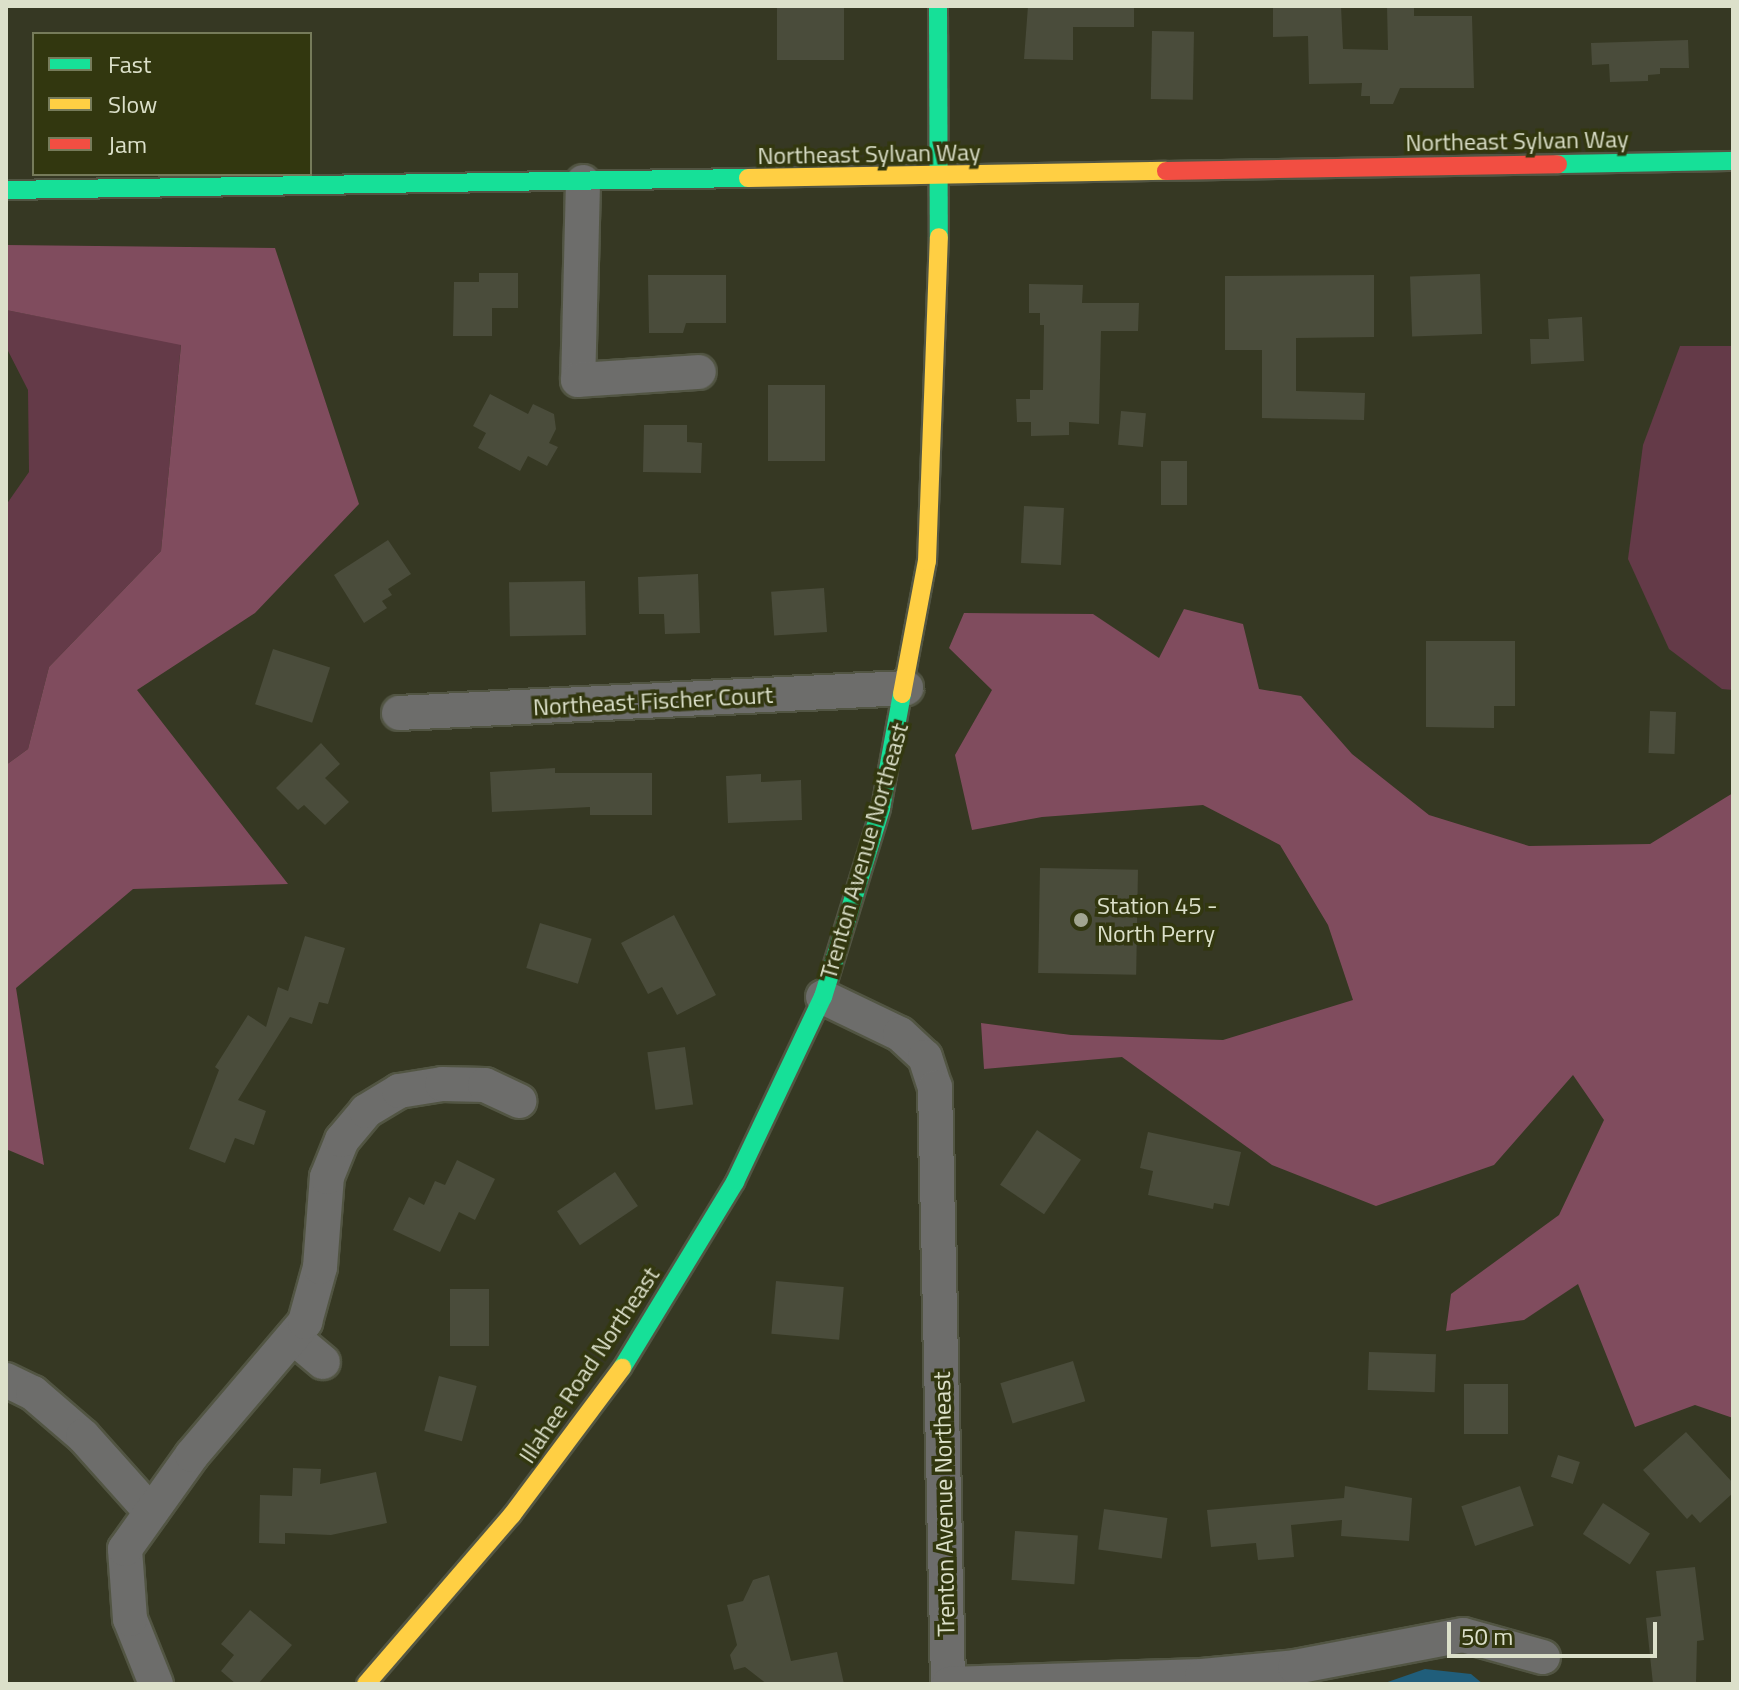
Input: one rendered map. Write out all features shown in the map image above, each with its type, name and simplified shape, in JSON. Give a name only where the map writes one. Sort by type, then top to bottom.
[{"type":"main road","name":"Trenton Avenue Northeast","points":[[823,997],[881,808],[924,581],[934,467],[939,176],[938,6]]},
{"type":"main road","name":"Northeast Sylvan Way","points":[[6,190],[1733,161]]},
{"type":"main road","name":"Illahee Road Northeast","points":[[366,1684],[512,1515],[640,1343],[735,1182],[823,997]]},
{"type":"street","points":[[583,182],[578,380],[699,372]]},
{"type":"street","name":"Northeast Fischer Court","points":[[399,713],[906,688]]},
{"type":"street","name":"Trenton Avenue Northeast","points":[[823,997],[900,1034],[925,1057],[935,1087],[948,1684]]},
{"type":"street","points":[[156,1684],[138,1643],[124,1581],[125,1549],[192,1455],[293,1337],[313,1306],[327,1177],[342,1140],[366,1111],[399,1091],[442,1084],[485,1085],[519,1101]]},
{"type":"street","points":[[293,1337],[323,1362]]},
{"type":"street","points":[[6,1380],[33,1393],[83,1436],[151,1512]]},
{"type":"street","points":[[948,1684],[1202,1676],[1295,1667],[1463,1635],[1543,1657]]},
{"type":"shaded area","points":[[6,245],[275,248],[359,504],[255,613],[137,690],[288,884],[133,889],[16,988],[44,1165],[6,1149],[6,765],[28,749],[49,667],[161,551],[181,345],[6,310]]},
{"type":"shaded area","points":[[6,310],[181,344],[161,551],[49,667],[28,749],[6,765],[6,505],[29,472],[28,390],[6,347]]},
{"type":"shaded area","points":[[1680,346],[1733,346],[1733,690],[1722,689],[1669,649],[1628,559],[1643,445]]},
{"type":"shaded area","points":[[1184,609],[1243,624],[1259,689],[1301,696],[1352,754],[1429,815],[1529,846],[1650,844],[1733,793],[1733,1418],[1695,1405],[1635,1427],[1578,1284],[1524,1320],[1446,1331],[1451,1294],[1559,1215],[1604,1120],[1573,1075],[1494,1165],[1376,1206],[1272,1165],[1122,1057],[984,1069],[981,1023],[1071,1035],[1223,1040],[1353,1000],[1328,925],[1280,845],[1203,805],[1042,817],[972,830],[955,755],[992,690],[949,648],[964,613],[1093,614],[1159,658]]},
{"type":"water","points":[[1425,1669],[1471,1674],[1483,1684],[1382,1684]]},
{"type":"building","points":[[777,6],[844,6],[844,60],[777,60]]},
{"type":"building","points":[[1028,6],[1134,6],[1134,27],[1073,27],[1073,60],[1024,59]]},
{"type":"building","points":[[1273,6],[1341,6],[1343,49],[1388,50],[1387,6],[1414,6],[1414,16],[1472,16],[1474,88],[1400,88],[1393,104],[1370,104],[1370,96],[1361,96],[1362,83],[1309,84],[1308,36],[1273,37]]},
{"type":"building","points":[[1152,31],[1194,32],[1193,100],[1151,99]]},
{"type":"building","points":[[1688,40],[1689,68],[1660,68],[1660,74],[1648,75],[1648,81],[1610,82],[1609,64],[1592,65],[1591,43]]},
{"type":"building","points":[[479,273],[518,273],[518,308],[492,308],[492,336],[453,336],[454,282],[479,282]]},
{"type":"building","points":[[1480,274],[1482,334],[1412,336],[1410,276]]},
{"type":"building","points":[[648,275],[726,275],[726,323],[686,323],[683,333],[649,333]]},
{"type":"building","points":[[1374,275],[1374,337],[1296,338],[1296,391],[1365,393],[1364,420],[1262,418],[1262,350],[1225,350],[1225,276]]},
{"type":"building","points":[[1029,284],[1083,285],[1082,303],[1139,303],[1138,331],[1101,331],[1099,424],[1069,422],[1069,435],[1031,436],[1031,422],[1017,422],[1016,399],[1030,399],[1030,390],[1043,390],[1044,325],[1040,325],[1040,313],[1029,313]]},
{"type":"building","points":[[1582,317],[1584,361],[1531,364],[1530,339],[1549,339],[1548,319]]},
{"type":"building","points":[[768,385],[825,385],[825,461],[768,461]]},
{"type":"building","points":[[490,394],[528,414],[533,404],[554,414],[556,429],[549,443],[558,447],[547,466],[528,456],[520,471],[478,448],[486,433],[473,426]]},
{"type":"building","points":[[1121,411],[1146,413],[1143,447],[1118,445]]},
{"type":"building","points":[[644,425],[687,425],[687,442],[702,443],[701,473],[643,472]]},
{"type":"building","points":[[1161,461],[1187,461],[1187,505],[1161,505]]},
{"type":"building","points":[[1024,506],[1064,508],[1061,565],[1021,563]]},
{"type":"building","points":[[388,540],[411,574],[388,589],[392,595],[382,601],[387,608],[364,623],[334,575]]},
{"type":"building","points":[[698,574],[700,633],[665,634],[664,614],[639,614],[638,577]]},
{"type":"building","points":[[585,581],[586,635],[510,636],[509,582]]},
{"type":"building","points":[[824,588],[827,632],[774,636],[771,592]]},
{"type":"building","points":[[1426,641],[1515,641],[1515,706],[1494,706],[1494,728],[1426,727]]},
{"type":"building","points":[[273,649],[330,668],[312,723],[255,704]]},
{"type":"building","points":[[1650,711],[1676,712],[1675,754],[1649,753]]},
{"type":"building","points":[[321,743],[340,764],[325,778],[349,802],[325,825],[304,805],[298,810],[276,788]]},
{"type":"building","points":[[555,768],[555,773],[652,773],[652,815],[590,815],[590,807],[492,812],[490,772]]},
{"type":"building","points":[[761,774],[761,782],[801,780],[802,820],[728,823],[726,776]]},
{"type":"building","points":[[1040,868],[1138,870],[1136,975],[1038,973]]},
{"type":"building","points":[[674,915],[716,995],[677,1015],[662,987],[648,994],[621,943]]},
{"type":"building","points":[[540,923],[592,939],[578,984],[526,968]]},
{"type":"building","points":[[305,936],[345,948],[328,1004],[319,1002],[312,1024],[290,1017],[238,1100],[266,1111],[254,1145],[235,1138],[225,1163],[189,1149],[219,1070],[215,1067],[248,1015],[266,1027],[278,987],[288,991]]},
{"type":"building","points":[[685,1047],[693,1104],[655,1110],[647,1052]]},
{"type":"building","points":[[1037,1130],[1081,1160],[1044,1214],[1000,1185]]},
{"type":"building","points":[[1148,1132],[1241,1152],[1229,1206],[1214,1203],[1213,1209],[1148,1195],[1153,1171],[1140,1168]]},
{"type":"building","points":[[457,1160],[495,1179],[475,1220],[459,1212],[440,1252],[393,1230],[409,1197],[424,1205],[435,1181],[445,1185]]},
{"type":"building","points":[[615,1172],[638,1206],[580,1245],[557,1211]]},
{"type":"building","points":[[776,1281],[844,1287],[839,1340],[771,1334]]},
{"type":"building","points":[[450,1289],[489,1289],[489,1346],[450,1346]]},
{"type":"building","points":[[1369,1352],[1436,1354],[1435,1392],[1368,1390]]},
{"type":"building","points":[[1073,1361],[1085,1401],[1013,1423],[1000,1383]]},
{"type":"building","points":[[439,1376],[477,1386],[462,1441],[424,1431]]},
{"type":"building","points":[[1464,1384],[1508,1384],[1508,1434],[1464,1434]]},
{"type":"building","points":[[1686,1432],[1733,1483],[1733,1493],[1700,1523],[1692,1514],[1687,1519],[1643,1470]]},
{"type":"building","points":[[1558,1455],[1580,1462],[1573,1484],[1551,1477]]},
{"type":"building","points":[[293,1468],[321,1469],[320,1484],[376,1472],[387,1523],[331,1535],[285,1533],[285,1544],[259,1543],[260,1495],[292,1496]]},
{"type":"building","points":[[1345,1486],[1412,1498],[1409,1541],[1341,1536],[1342,1520],[1291,1525],[1294,1557],[1258,1560],[1256,1543],[1211,1547],[1207,1510],[1344,1498]]},
{"type":"building","points":[[1520,1486],[1534,1526],[1475,1546],[1461,1506]]},
{"type":"building","points":[[1603,1503],[1650,1533],[1630,1565],[1583,1534]]},
{"type":"building","points":[[1104,1509],[1167,1518],[1162,1559],[1098,1550]]},
{"type":"building","points":[[1015,1531],[1078,1535],[1074,1584],[1012,1580]]},
{"type":"building","points":[[1695,1567],[1704,1640],[1697,1641],[1696,1684],[1653,1684],[1646,1618],[1661,1616],[1656,1571]]},
{"type":"building","points":[[769,1575],[791,1661],[837,1652],[844,1684],[767,1684],[745,1667],[734,1670],[730,1655],[737,1645],[727,1605],[743,1601],[753,1580]]},
{"type":"building","points":[[250,1610],[292,1645],[258,1684],[236,1684],[221,1671],[234,1655],[221,1644]]},
{"type":"traffic: fast","points":[[938,6],[939,237]]},
{"type":"traffic: fast","points":[[1558,164],[1733,161]]},
{"type":"traffic: fast","points":[[6,190],[748,178]]},
{"type":"traffic: fast","points":[[622,1368],[735,1182],[823,997],[881,808],[902,694]]},
{"type":"traffic: slow","points":[[748,178],[1166,171]]},
{"type":"traffic: slow","points":[[902,694],[927,561],[939,237]]},
{"type":"traffic: slow","points":[[366,1684],[512,1515],[622,1368]]},
{"type":"traffic: jam","points":[[1166,171],[1558,164]]},
{"type":"place","name":"Station 45 - North Perry","points":[[1081,920]]}]
